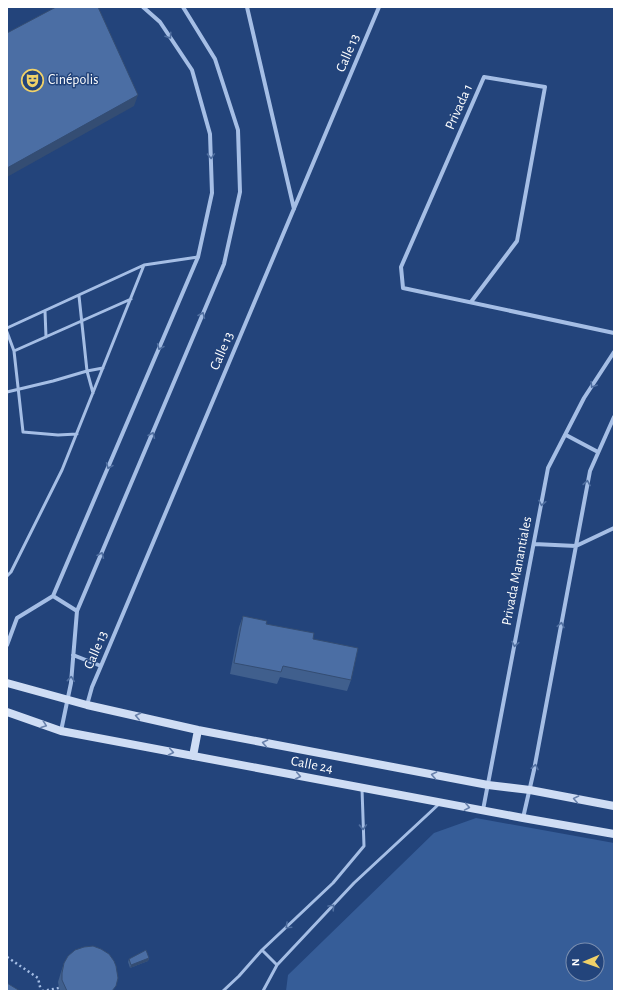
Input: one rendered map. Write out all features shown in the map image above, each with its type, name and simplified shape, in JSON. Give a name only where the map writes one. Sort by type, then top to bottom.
[{"type":"main road","name":"Calle 24","points":[[7,683],[87,705],[198,730],[488,785],[530,790],[614,806]]},
{"type":"main road","name":"Calle 24","points":[[7,712],[61,732],[614,834]]},
{"type":"main road","points":[[193,756],[198,730]]},
{"type":"street","points":[[7,645],[16,618],[53,596],[198,257],[212,193],[210,134],[192,70],[160,22],[143,7]]},
{"type":"street","points":[[61,732],[71,684],[77,611],[224,264],[240,192],[238,130],[216,60],[183,7]]},
{"type":"street","points":[[247,7],[294,209]]},
{"type":"street","name":"Calle 13","points":[[87,705],[101,666],[379,7]]},
{"type":"street","name":"Privada 1","points":[[471,302],[516,241],[545,87],[484,77],[401,267],[403,288],[614,332]]},
{"type":"street","name":"Privada Manantiales","points":[[483,810],[548,468],[584,398],[614,352]]},
{"type":"street","points":[[523,818],[530,790],[590,470],[614,417]]},
{"type":"street","points":[[566,435],[598,452]]},
{"type":"street","points":[[534,544],[576,546],[614,528]]},
{"type":"street","points":[[53,596],[77,611]]},
{"type":"street","points":[[73,655],[101,666]]},
{"type":"lane","points":[[7,328],[144,265],[198,257]]},
{"type":"lane","points":[[7,576],[12,572],[62,470],[144,265]]},
{"type":"lane","points":[[79,296],[87,371],[93,394]]},
{"type":"lane","points":[[14,351],[131,299]]},
{"type":"lane","points":[[45,311],[46,337]]},
{"type":"lane","points":[[7,332],[14,351],[23,432],[58,435],[77,434]]},
{"type":"lane","points":[[7,392],[103,368]]},
{"type":"lane","points":[[223,991],[240,976],[262,950],[333,883],[364,846],[362,788]]},
{"type":"lane","points":[[263,991],[277,965],[354,883],[441,802]]},
{"type":"lane","points":[[262,950],[277,965]]},
{"type":"path","points":[[7,957],[38,978],[41,991],[59,988]]},
{"type":"shaded area","points":[[476,818],[614,843],[614,991],[286,991],[288,975],[434,833]]},
{"type":"building","points":[[56,7],[98,7],[138,95],[7,168],[7,33]]},
{"type":"building","points":[[243,616],[267,621],[266,624],[314,633],[313,639],[358,648],[351,680],[283,666],[281,672],[234,663]]},
{"type":"building","points":[[93,946],[109,954],[114,961],[118,978],[116,986],[112,991],[67,991],[62,980],[62,973],[64,963],[68,956],[75,950]]},
{"type":"building","points":[[146,950],[149,958],[131,965],[129,959]]},
{"type":"building","points":[[7,983],[20,991],[7,991]]},
{"type":"place","name":"Cinépolis","points":[[33,80]]}]
